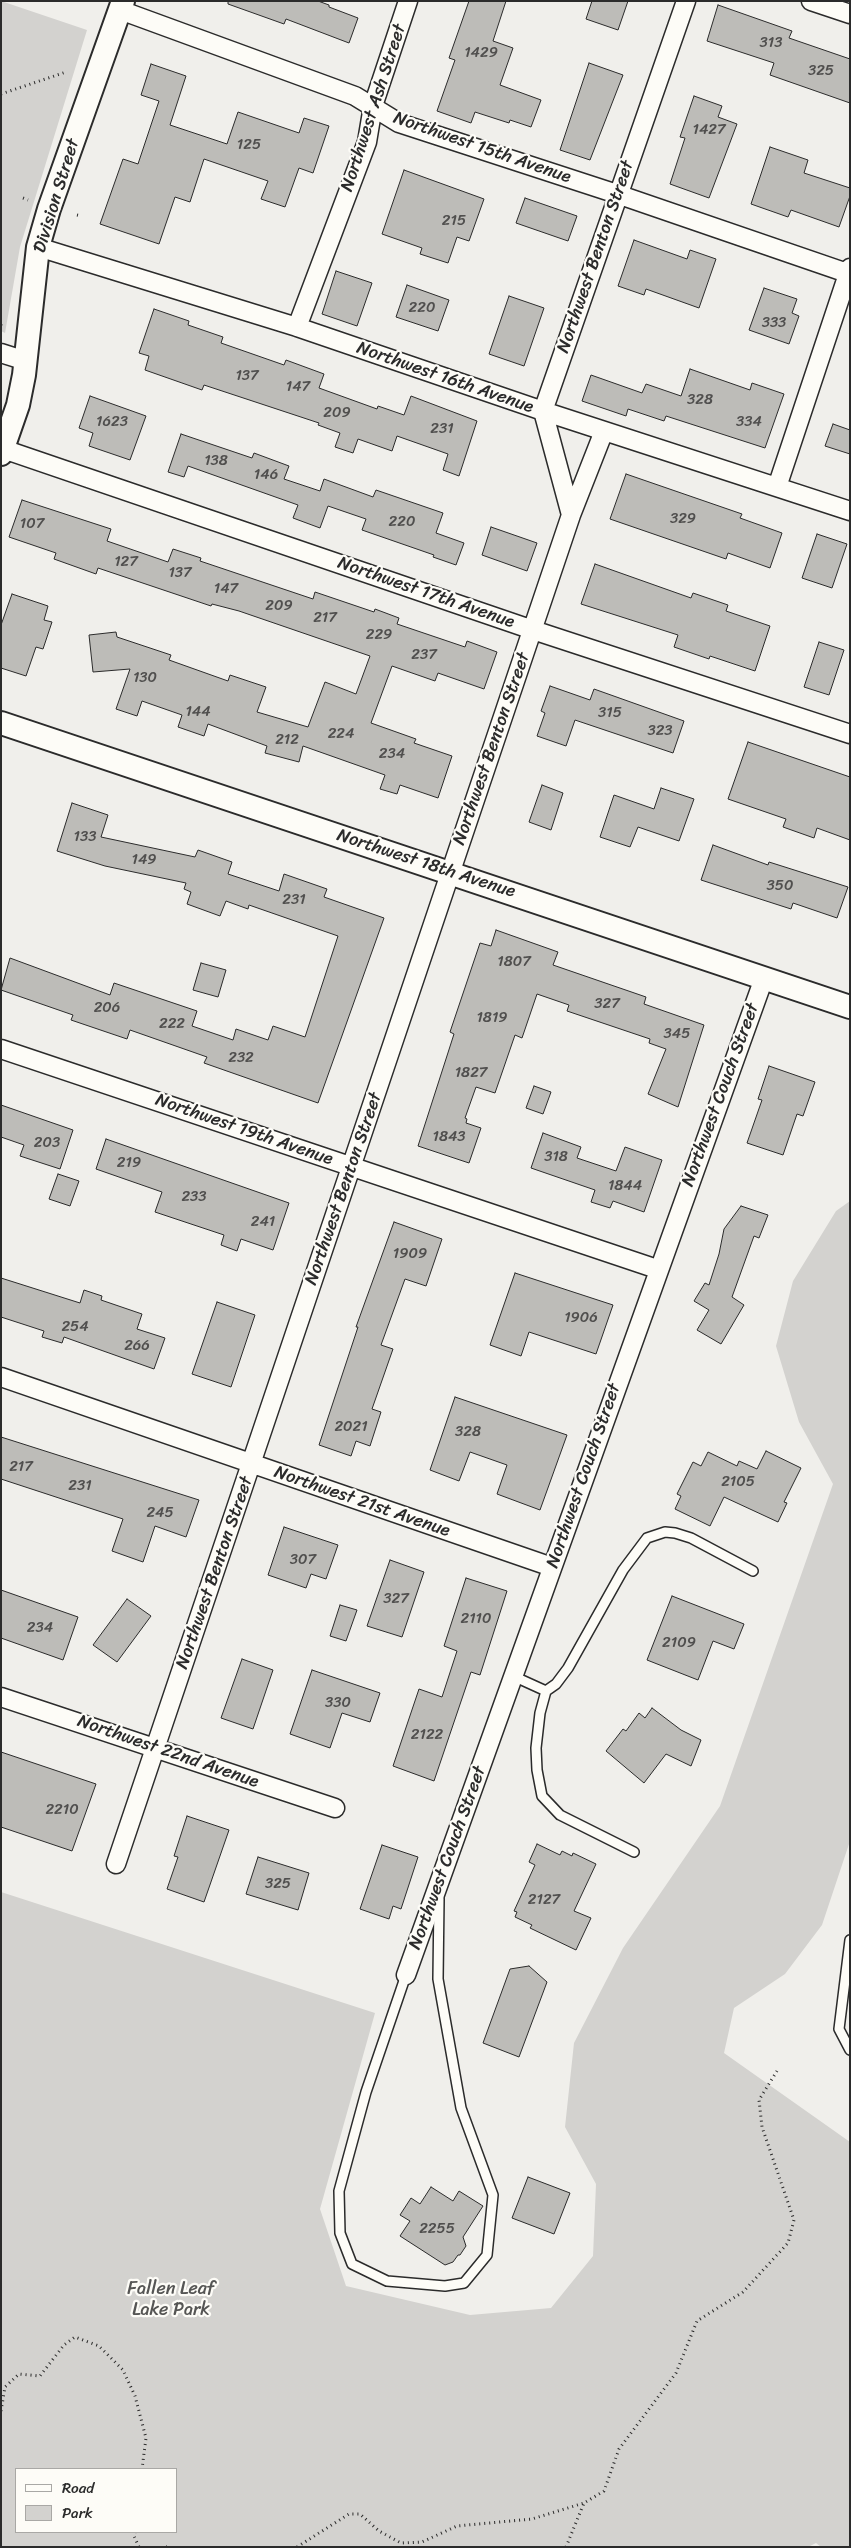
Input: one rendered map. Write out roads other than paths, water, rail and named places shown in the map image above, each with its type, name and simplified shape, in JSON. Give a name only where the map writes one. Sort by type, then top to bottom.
[{"type":"street","name":"Northwest Ash Street","points":[[296,327],[367,142],[372,106],[408,1]]},
{"type":"street","name":"Northwest Benton Street","points":[[543,411],[617,194],[686,1]]},
{"type":"street","points":[[811,1],[850,14]]},
{"type":"street","name":"Northwest 15th Avenue","points":[[116,4],[355,96],[399,123],[849,272]]},
{"type":"street","name":"Division Street","points":[[2,452],[18,405],[26,361],[38,247],[116,4]]},
{"type":"street","name":"Northwest 16th Avenue","points":[[38,247],[296,327],[543,411],[850,511]]},
{"type":"street","points":[[777,487],[849,272]]},
{"type":"street","points":[[1,353],[26,361]]},
{"type":"street","points":[[543,411],[571,515]]},
{"type":"street","name":"Northwest Benton Street","points":[[116,1864],[571,515],[604,431]]},
{"type":"street","name":"Northwest 17th Avenue","points":[[2,452],[850,734]]},
{"type":"street","name":"Northwest 18th Avenue","points":[[1,723],[850,1006]]},
{"type":"street","name":"Northwest Couch Street","points":[[406,1975],[657,1269],[764,978]]},
{"type":"street","name":"Northwest 19th Avenue","points":[[1,1049],[657,1269]]},
{"type":"street","name":"Northwest 21st Avenue","points":[[1,1377],[552,1567]]},
{"type":"street","name":"Northwest 22nd Avenue","points":[[1,1697],[335,1808]]},
{"type":"lane","points":[[634,1852],[560,1815],[542,1796],[537,1770],[536,1748],[540,1713],[546,1691],[556,1684],[568,1668],[623,1570],[647,1538],[665,1532],[675,1532],[691,1538],[753,1571]]},
{"type":"lane","points":[[513,1676],[546,1691]]},
{"type":"lane","points":[[406,1975],[366,2092],[339,2190],[340,2233],[352,2264],[387,2281],[445,2286],[464,2283],[487,2255],[493,2195],[461,2108],[438,1979],[440,1882]]},
{"type":"lane","points":[[850,1940],[839,2029],[850,2050]]},
{"type":"park label","name":"Fallen Leaf Lake Park","points":[[171,2299]]}]
